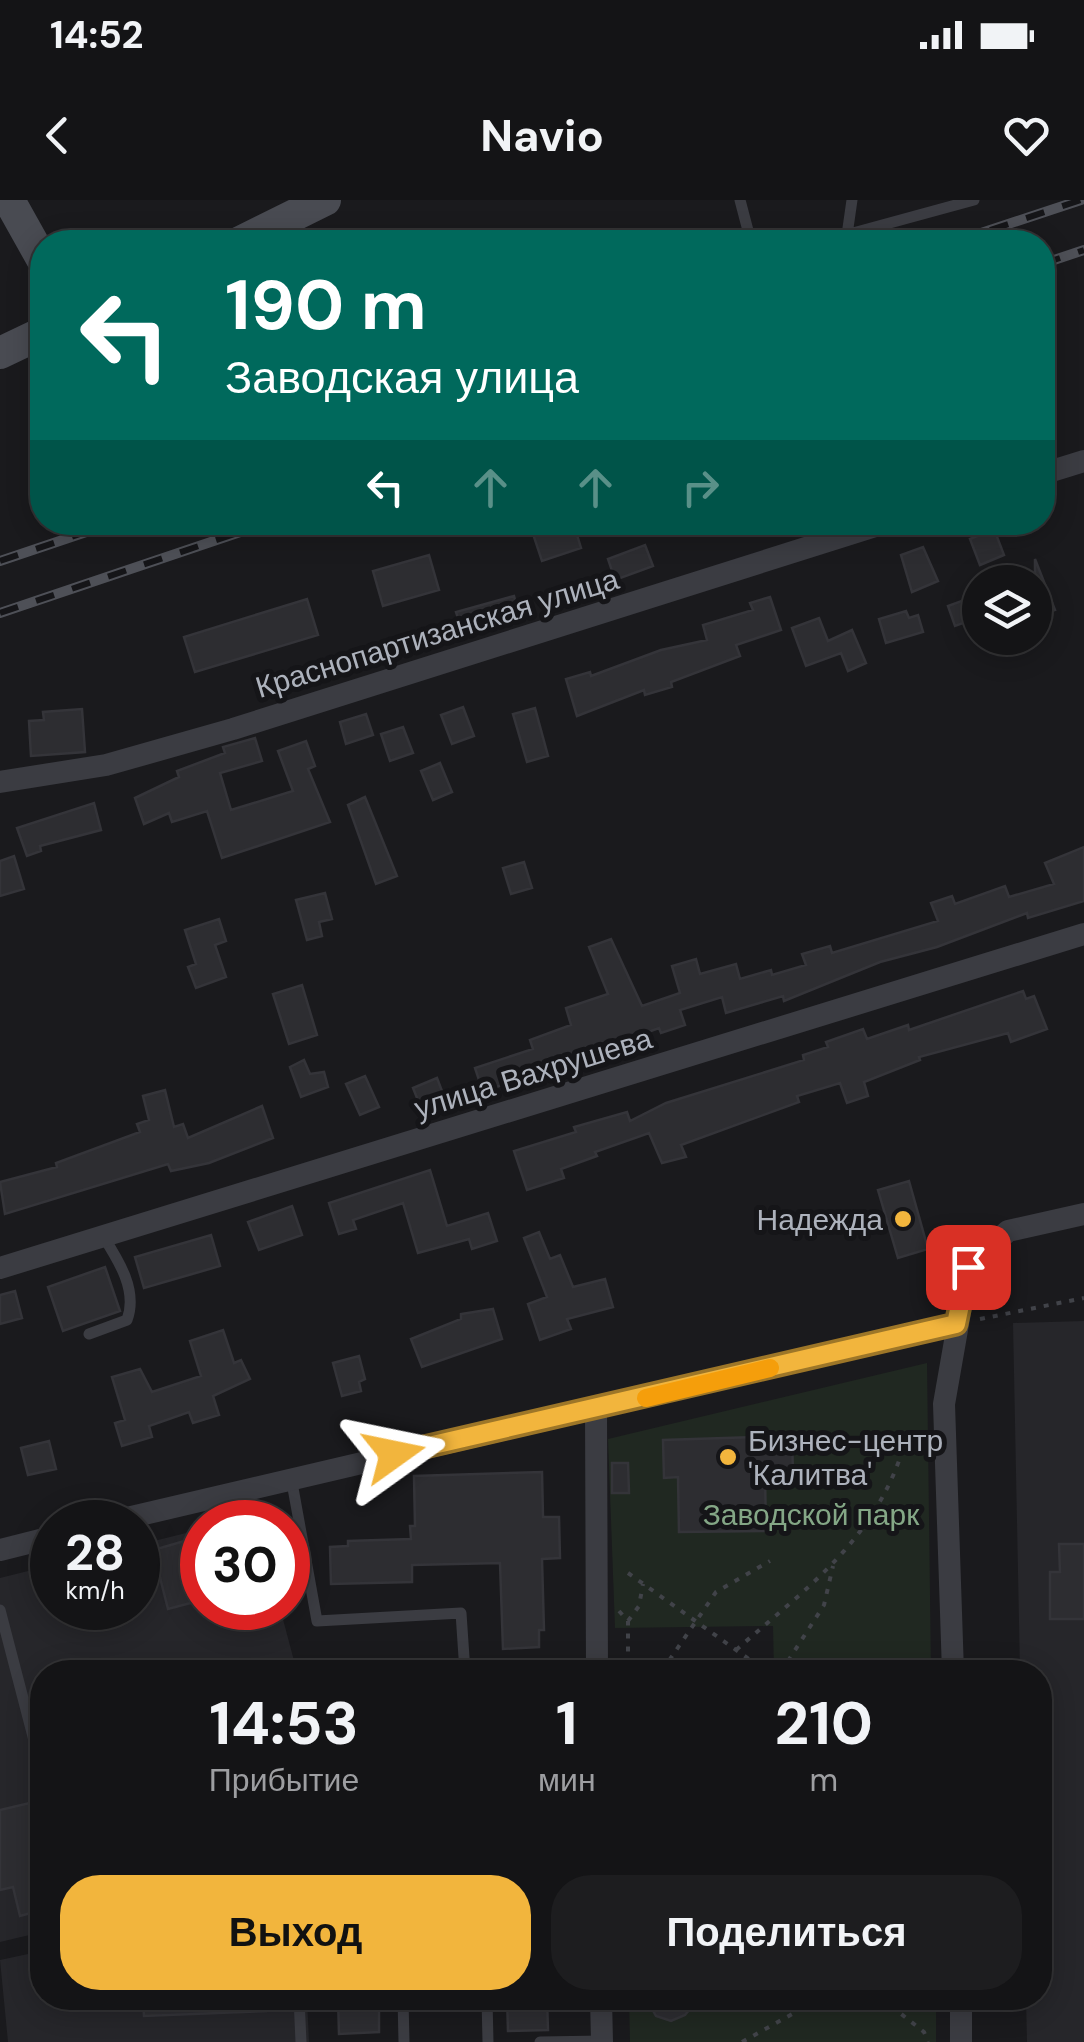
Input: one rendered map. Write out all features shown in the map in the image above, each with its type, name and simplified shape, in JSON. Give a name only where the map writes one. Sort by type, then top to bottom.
[{"type":"main road","points":[[9,200],[30,238]]},
{"type":"main road","points":[[264,230],[325,200]]},
{"type":"main road","points":[[0,353],[30,339]]},
{"type":"street","points":[[1055,470],[1084,461]]},
{"type":"street","name":"Краснопартизанская улица","points":[[0,782],[106,765],[232,729],[847,535]]},
{"type":"street","name":"улица Вахрушева","points":[[0,1268],[1084,934]]},
{"type":"street","points":[[953,1660],[944,1404],[968,1267],[1008,1230],[1084,1214]]},
{"type":"street","points":[[160,1510],[956,1324]]},
{"type":"street","points":[[596,1410],[597,1660]]},
{"type":"street","points":[[0,1550],[30,1542]]},
{"type":"street","points":[[601,2010],[602,2041]]},
{"type":"street","points":[[960,2010],[961,2042]]},
{"type":"lane","points":[[740,200],[747,230]]},
{"type":"lane","points":[[848,230],[852,200]]},
{"type":"lane","points":[[865,230],[974,200]]},
{"type":"lane","points":[[89,1334],[127,1320],[133,1304],[116,1257],[103,1236]]},
{"type":"lane","points":[[291,1477],[317,1621],[462,1614],[464,1660]]},
{"type":"lane","points":[[0,1610],[30,1725]]},
{"type":"lane","points":[[300,2010],[301,2042]]},
{"type":"lane","points":[[403,2010],[404,2042]]},
{"type":"lane","points":[[487,2010],[488,2042]]},
{"type":"lane","points":[[540,2042],[602,2041]]},
{"type":"path","points":[[956,1324],[1084,1298]]},
{"type":"path","points":[[736,1650],[854,1544],[888,1492],[900,1458]]},
{"type":"path","points":[[669,1660],[716,1592],[770,1561]]},
{"type":"path","points":[[789,1660],[824,1605],[833,1564]]},
{"type":"path","points":[[628,1573],[750,1660]]},
{"type":"path","points":[[628,1660],[628,1621],[639,1606],[643,1584]]},
{"type":"path","points":[[617,1609],[628,1621]]},
{"type":"path","points":[[742,2042],[799,2010]]},
{"type":"path","points":[[896,2010],[924,2032],[928,2042]]},
{"type":"shaded area","points":[[1084,1321],[1084,2042],[1027,2042],[1026,2010],[1052,2010],[1052,1660],[1020,1660],[1013,1323]]},
{"type":"shaded area","points":[[180,1534],[180,1630],[286,1630],[294,1660],[30,1660],[30,1935],[0,1942],[0,1578],[30,1570],[30,1630],[160,1630],[160,1540]]},
{"type":"shaded area","points":[[30,1954],[30,2010],[308,2010],[309,2042],[8,2042],[0,1960]]},
{"type":"green space","name":"Заводской парк","points":[[927,1363],[931,1660],[774,1660],[773,1626],[615,1628],[608,1439]]},
{"type":"green space","points":[[629,2010],[936,2010],[936,2042],[630,2042]]},
{"type":"building","points":[[533,535],[577,535],[581,548],[542,561]]},
{"type":"building","points":[[996,535],[1004,555],[980,565],[970,539]]},
{"type":"building","points":[[645,545],[653,566],[615,580],[608,559]]},
{"type":"building","points":[[923,547],[938,581],[912,592],[901,555]]},
{"type":"building","points":[[429,555],[439,590],[383,606],[373,571]]},
{"type":"building","points":[[514,596],[521,622],[492,630],[491,625],[480,628],[478,622],[461,627],[456,612]]},
{"type":"building","points":[[770,597],[781,630],[736,645],[740,656],[671,682],[672,687],[645,695],[644,690],[577,716],[566,679],[590,672],[591,676],[661,650],[707,640],[703,625],[753,610],[750,603]]},
{"type":"building","points":[[307,599],[318,635],[195,672],[184,637]]},
{"type":"building","points":[[962,601],[962,623],[955,626],[948,606]]},
{"type":"building","points":[[906,611],[909,618],[918,615],[923,632],[886,643],[879,619]]},
{"type":"building","points":[[819,618],[828,641],[852,630],[866,663],[848,671],[841,653],[806,666],[792,628]]},
{"type":"building","points":[[463,707],[474,736],[452,744],[441,715]]},
{"type":"building","points":[[535,708],[548,756],[527,762],[513,714]]},
{"type":"building","points":[[82,709],[85,752],[31,756],[29,721],[44,720],[43,712]]},
{"type":"building","points":[[366,714],[373,735],[346,744],[340,722]]},
{"type":"building","points":[[403,727],[413,753],[390,761],[381,734]]},
{"type":"building","points":[[255,738],[262,761],[220,773],[231,810],[293,791],[278,751],[306,741],[315,766],[308,769],[330,822],[222,858],[207,811],[172,822],[169,813],[144,824],[135,798],[179,777],[177,771],[225,753],[223,747]]},
{"type":"building","points":[[440,763],[452,792],[433,800],[421,771]]},
{"type":"building","points":[[365,797],[397,876],[376,884],[348,805]]},
{"type":"building","points":[[94,803],[101,830],[40,846],[41,851],[27,856],[17,828]]},
{"type":"building","points":[[1084,847],[1084,901],[1028,918],[1027,913],[937,947],[880,962],[784,1001],[783,996],[726,1013],[722,997],[680,1010],[685,1025],[661,1033],[659,1028],[483,1092],[475,1068],[533,1049],[530,1040],[571,1025],[566,1008],[608,994],[589,947],[611,939],[642,1006],[680,993],[672,966],[696,959],[700,974],[736,964],[740,979],[771,970],[772,975],[806,965],[802,954],[830,946],[832,953],[938,921],[931,903],[952,896],[955,904],[1005,886],[1009,897],[1054,884],[1045,863]]},
{"type":"building","points":[[14,856],[24,889],[0,896],[0,861]]},
{"type":"building","points":[[524,862],[532,888],[511,894],[503,868]]},
{"type":"building","points":[[325,893],[332,919],[319,922],[322,936],[307,940],[296,900]]},
{"type":"building","points":[[219,919],[226,941],[215,945],[226,977],[196,988],[188,967],[196,964],[185,930]]},
{"type":"building","points":[[302,985],[317,1035],[289,1044],[273,994]]},
{"type":"building","points":[[1023,991],[1026,999],[1034,996],[1047,1029],[1011,1042],[1008,1033],[919,1057],[920,1060],[864,1082],[868,1096],[847,1103],[840,1083],[797,1096],[799,1102],[681,1145],[686,1157],[662,1163],[649,1133],[595,1152],[597,1156],[561,1169],[564,1178],[527,1190],[514,1151],[576,1132],[574,1127],[627,1112],[630,1121],[666,1103],[804,1060],[803,1055],[828,1047],[826,1042],[863,1029],[867,1039],[908,1025],[909,1030]]},
{"type":"building","points":[[304,1060],[310,1074],[324,1072],[328,1087],[301,1097],[290,1067]]},
{"type":"building","points":[[365,1076],[379,1107],[360,1115],[346,1084]]},
{"type":"building","points":[[437,1078],[445,1099],[421,1108],[413,1088]]},
{"type":"building","points":[[165,1090],[174,1127],[183,1124],[188,1138],[262,1106],[273,1138],[209,1163],[171,1171],[168,1164],[5,1214],[0,1182],[57,1167],[56,1163],[140,1132],[137,1124],[149,1120],[143,1096]]},
{"type":"building","points":[[430,1170],[447,1226],[488,1213],[497,1241],[472,1249],[469,1239],[418,1253],[403,1203],[353,1220],[356,1229],[339,1234],[329,1203]]},
{"type":"building","name":"Надежда","points":[[909,1181],[928,1249],[898,1258],[878,1190]]},
{"type":"building","points":[[292,1206],[302,1235],[259,1250],[248,1222]]},
{"type":"building","points":[[539,1232],[550,1259],[560,1255],[573,1287],[605,1279],[613,1307],[567,1319],[571,1329],[540,1340],[528,1304],[547,1297],[524,1238]]},
{"type":"building","points":[[211,1235],[220,1266],[144,1288],[135,1257]]},
{"type":"building","points":[[105,1267],[120,1311],[63,1331],[48,1287]]},
{"type":"building","points":[[15,1291],[22,1318],[0,1324],[0,1295]]},
{"type":"building","points":[[493,1309],[502,1339],[422,1367],[411,1339],[461,1319],[461,1314]]},
{"type":"building","points":[[223,1330],[234,1363],[241,1360],[250,1379],[213,1396],[219,1415],[193,1423],[189,1412],[149,1426],[152,1437],[122,1446],[115,1423],[125,1420],[112,1377],[140,1369],[152,1392],[201,1376],[190,1341]]},
{"type":"building","points":[[359,1356],[365,1379],[359,1382],[361,1391],[342,1396],[333,1363]]},
{"type":"building","points":[[792,1436],[793,1474],[765,1475],[766,1531],[679,1532],[678,1477],[664,1478],[663,1440]]},
{"type":"building","points":[[49,1441],[56,1469],[28,1475],[21,1448]]},
{"type":"building","points":[[612,1463],[628,1463],[629,1493],[612,1493]]},
{"type":"building","points":[[542,1472],[543,1517],[559,1517],[560,1558],[542,1559],[544,1630],[539,1630],[539,1647],[503,1649],[500,1563],[412,1565],[412,1582],[331,1584],[330,1547],[348,1546],[348,1541],[411,1539],[410,1526],[415,1526],[414,1476]]},
{"type":"building","points":[[180,1542],[180,1606],[168,1609],[160,1578],[160,1548]]},
{"type":"building","points":[[1059,1544],[1084,1544],[1084,1619],[1050,1619],[1050,1572],[1060,1572]]},
{"type":"building","points":[[30,1803],[30,1913],[20,1916],[13,1887],[0,1890],[0,1810]]},
{"type":"building","points":[[144,2010],[266,2010],[266,2011],[144,2016]]},
{"type":"building","points":[[338,2010],[379,2010],[379,2032],[339,2034]]},
{"type":"building","points":[[507,2010],[547,2010],[548,2030],[508,2031]]},
{"type":"building","points":[[653,2010],[689,2010],[671,2021],[656,2016]]},
{"type":"railway","points":[[990,230],[1081,200]]},
{"type":"railway","points":[[1055,260],[1084,250]]},
{"type":"railway","points":[[0,561],[77,535]]},
{"type":"railway","points":[[0,613],[231,535]]},
{"type":"slow traffic","points":[[646,1398],[770,1368]]},
{"type":"place","name":"Надежда","points":[[903,1219]]},
{"type":"place","name":"Бизнес-центр 'Калитва'","points":[[728,1457]]},
{"type":"route","points":[[394,1454],[956,1324],[968,1267]]}]
